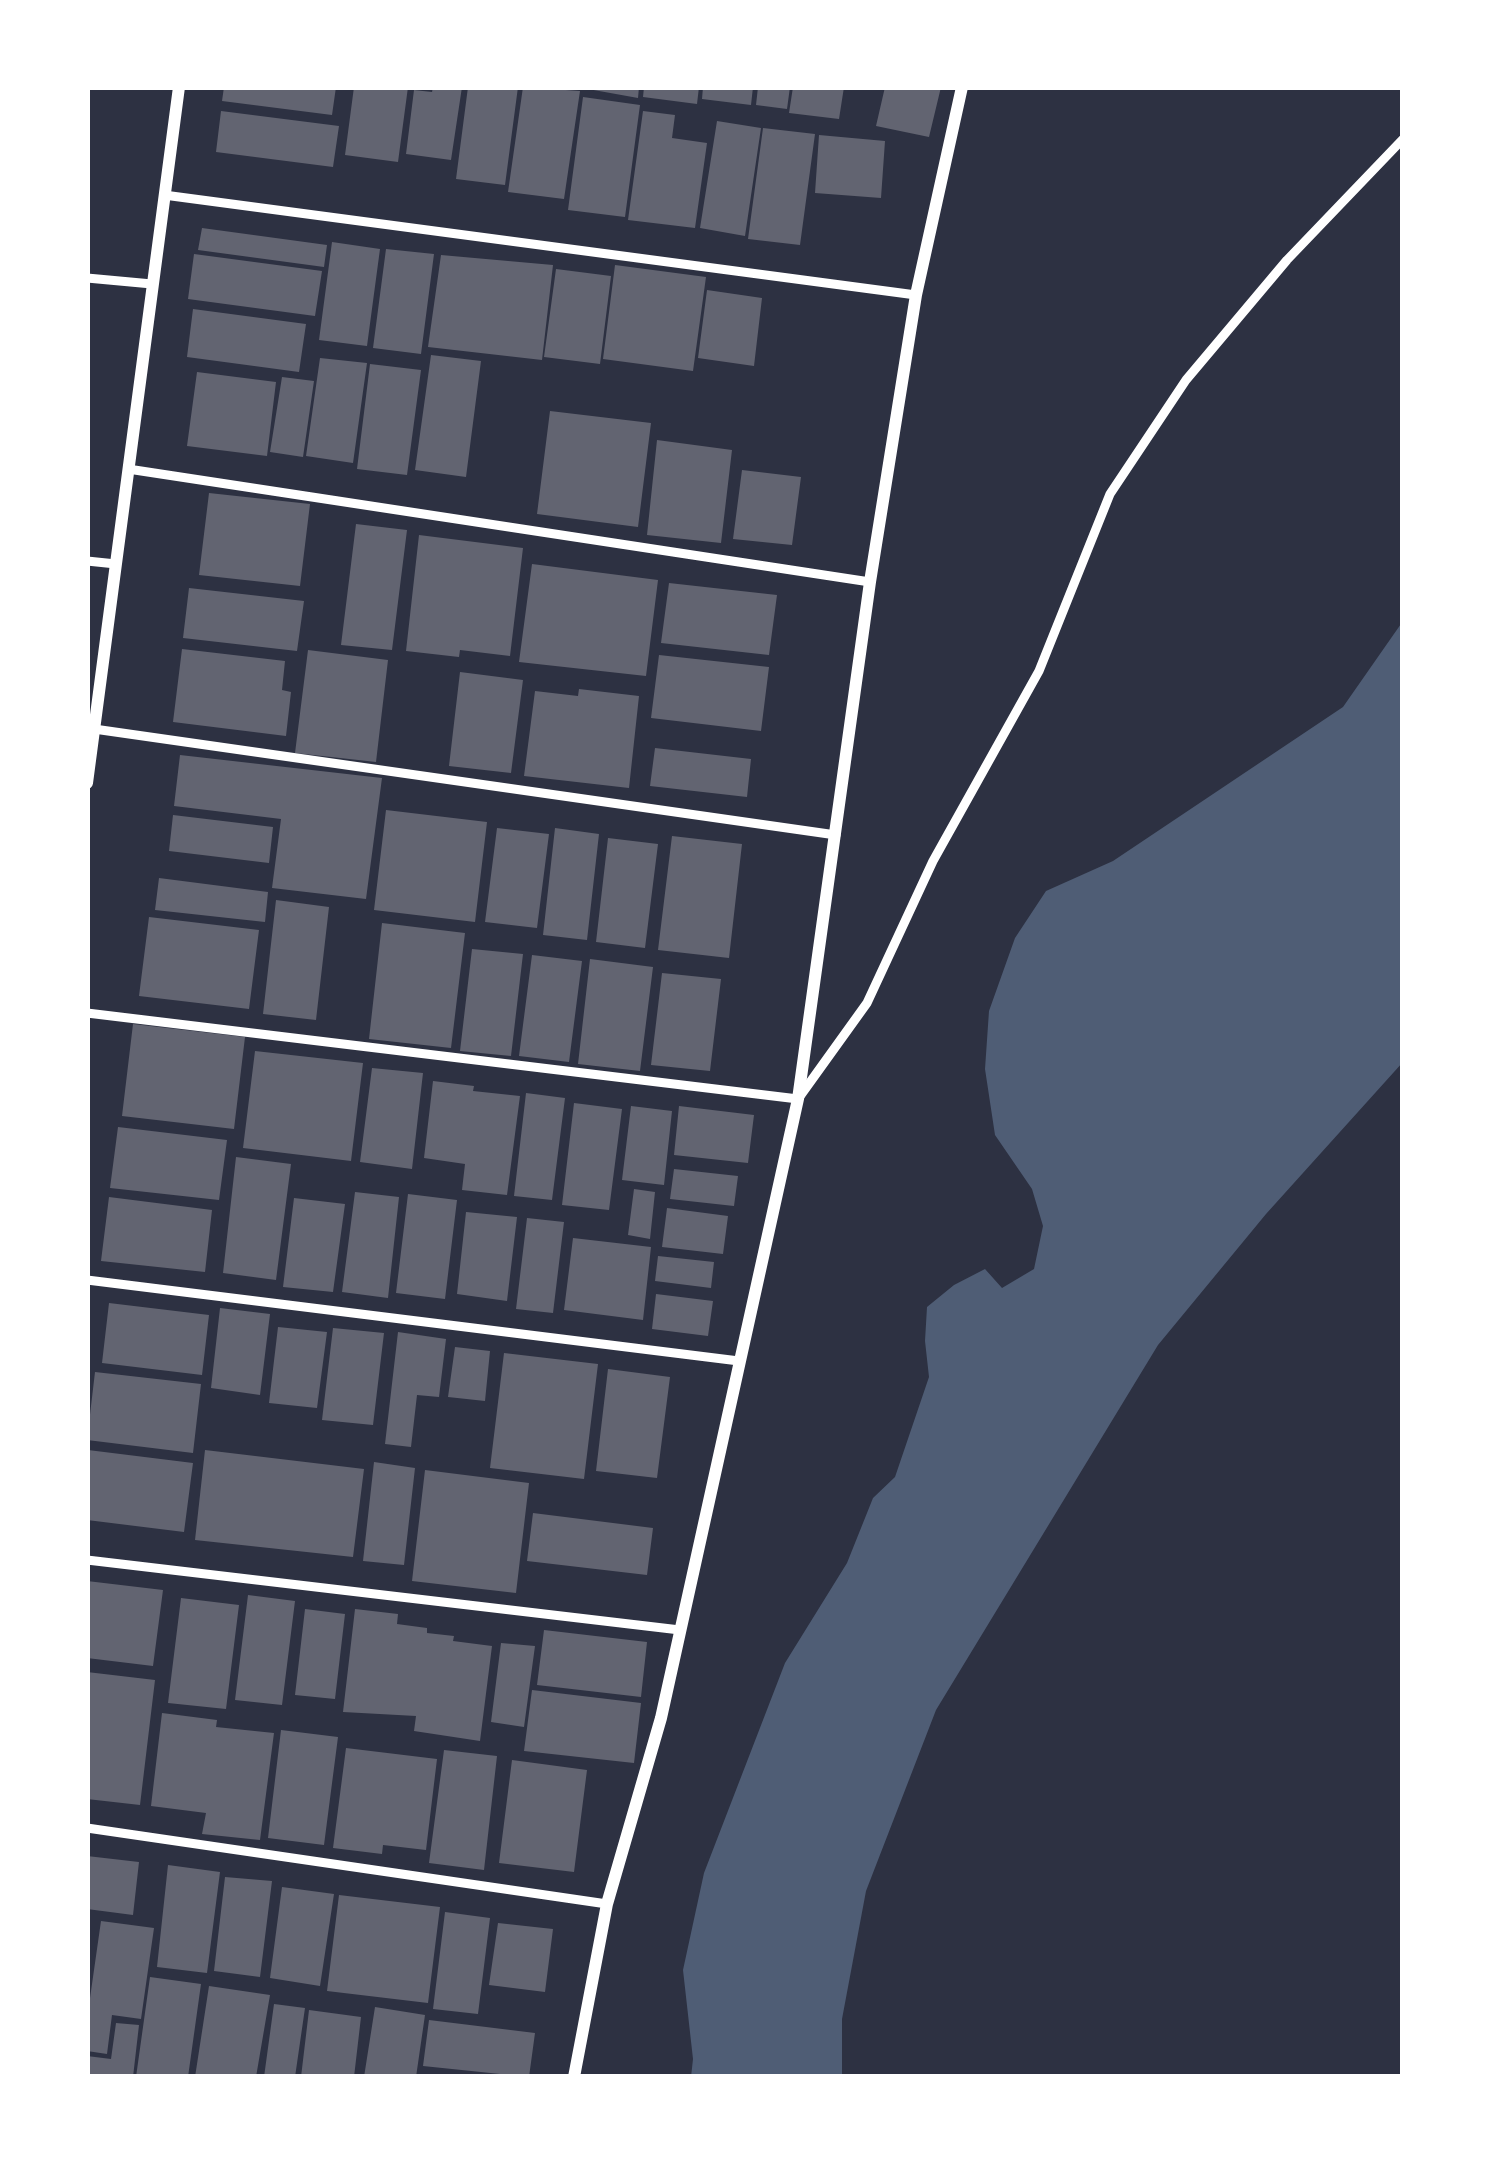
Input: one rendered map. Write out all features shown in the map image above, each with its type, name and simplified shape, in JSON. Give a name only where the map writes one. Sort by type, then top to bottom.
[{"type":"street","points":[[87,783],[179,87]]},
{"type":"street","points":[[574,2077],[607,1904],[661,1718],[799,1099],[870,582],[916,295],[962,87]]},
{"type":"lane","points":[[87,1013],[799,1099],[868,1003],[934,861],[1039,671],[1110,494],[1186,380],[1287,260],[1403,139]]},
{"type":"lane","points":[[164,195],[916,295]]},
{"type":"lane","points":[[87,278],[152,284]]},
{"type":"lane","points":[[128,470],[870,582]]},
{"type":"lane","points":[[87,561],[116,564]]},
{"type":"lane","points":[[94,729],[836,835]]},
{"type":"lane","points":[[87,1280],[740,1361]]},
{"type":"lane","points":[[87,1560],[680,1630]]},
{"type":"lane","points":[[87,1828],[607,1904]]},
{"type":"water","points":[[1403,621],[1403,1062],[1266,1214],[1158,1345],[936,1710],[866,1891],[842,2019],[842,2077],[691,2077],[683,1970],[704,1873],[785,1663],[847,1563],[873,1498],[895,1477],[929,1377],[927,1307],[954,1285],[985,1269],[1002,1288],[1034,1269],[1043,1226],[1032,1189],[995,1135],[985,1069],[989,1011],[1015,938],[1046,891],[1113,861],[1343,707]]},
{"type":"building","points":[[224,87],[336,87],[332,115],[222,101]]},
{"type":"building","points":[[354,87],[408,87],[398,162],[345,155]]},
{"type":"building","points":[[433,87],[462,87],[451,160],[406,154],[414,90],[432,92]]},
{"type":"building","points":[[468,87],[518,87],[505,185],[456,179]]},
{"type":"building","points":[[523,87],[580,91],[564,199],[508,192]]},
{"type":"building","points":[[577,87],[639,87],[638,98]]},
{"type":"building","points":[[644,87],[699,87],[697,104],[643,97]]},
{"type":"building","points":[[703,87],[753,87],[751,105],[702,99]]},
{"type":"building","points":[[758,87],[790,87],[787,109],[756,105]]},
{"type":"building","points":[[793,87],[844,87],[839,119],[789,113]]},
{"type":"building","points":[[885,87],[941,87],[929,137],[876,126]]},
{"type":"building","points":[[583,97],[640,105],[625,217],[568,210]]},
{"type":"building","points":[[221,111],[339,126],[333,167],[216,152]]},
{"type":"building","points":[[643,111],[675,115],[672,138],[707,143],[695,228],[628,220]]},
{"type":"building","points":[[717,121],[761,128],[745,236],[700,228]]},
{"type":"building","points":[[763,128],[815,134],[800,245],[748,239]]},
{"type":"building","points":[[819,135],[885,141],[881,198],[815,193]]},
{"type":"building","points":[[202,228],[327,245],[324,267],[198,250]]},
{"type":"building","points":[[332,242],[380,249],[367,346],[319,340]]},
{"type":"building","points":[[386,249],[434,254],[421,354],[373,348]]},
{"type":"building","points":[[194,254],[322,271],[315,316],[188,299]]},
{"type":"building","points":[[441,255],[553,265],[542,360],[428,347]]},
{"type":"building","points":[[615,265],[706,277],[693,371],[603,359]]},
{"type":"building","points":[[556,269],[611,276],[600,364],[544,357]]},
{"type":"building","points":[[707,290],[762,298],[754,366],[698,358]]},
{"type":"building","points":[[193,309],[306,324],[299,372],[187,357]]},
{"type":"building","points":[[431,355],[481,361],[466,477],[415,470]]},
{"type":"building","points":[[320,358],[367,363],[353,463],[306,456]]},
{"type":"building","points":[[370,364],[421,370],[407,475],[357,469]]},
{"type":"building","points":[[197,372],[276,382],[267,456],[187,446]]},
{"type":"building","points":[[282,377],[314,381],[303,457],[270,452]]},
{"type":"building","points":[[550,411],[651,423],[638,527],[537,514]]},
{"type":"building","points":[[657,440],[732,450],[721,543],[647,535]]},
{"type":"building","points":[[742,470],[801,477],[792,545],[733,539]]},
{"type":"building","points":[[209,493],[310,504],[300,586],[199,575]]},
{"type":"building","points":[[356,524],[407,530],[392,650],[341,645]]},
{"type":"building","points":[[419,535],[523,548],[510,656],[406,651]]},
{"type":"building","points":[[532,564],[658,580],[646,676],[519,662]]},
{"type":"building","points":[[669,583],[777,595],[769,655],[661,643]]},
{"type":"building","points":[[189,588],[304,601],[297,651],[183,638]]},
{"type":"building","points":[[182,649],[285,661],[282,690],[291,692],[286,736],[173,722]]},
{"type":"building","points":[[308,650],[388,660],[376,762],[295,753]]},
{"type":"building","points":[[659,655],[769,667],[761,731],[651,718]]},
{"type":"building","points":[[460,672],[523,680],[511,773],[449,766]]},
{"type":"building","points":[[579,689],[639,696],[629,788],[524,776],[535,691],[578,696]]},
{"type":"building","points":[[655,748],[751,759],[747,797],[650,786]]},
{"type":"building","points":[[180,755],[382,778],[366,899],[272,888],[281,819],[174,806]]},
{"type":"building","points":[[386,810],[487,822],[475,922],[374,910]]},
{"type":"building","points":[[173,815],[273,827],[269,863],[169,851]]},
{"type":"building","points":[[497,828],[549,834],[537,928],[485,922]]},
{"type":"building","points":[[555,828],[599,834],[587,940],[543,935]]},
{"type":"building","points":[[672,836],[742,844],[729,958],[658,950]]},
{"type":"building","points":[[608,838],[658,844],[645,948],[596,942]]},
{"type":"building","points":[[159,878],[268,892],[265,922],[155,910]]},
{"type":"building","points":[[276,900],[329,907],[316,1020],[263,1014]]},
{"type":"building","points":[[149,917],[259,930],[249,1009],[139,996]]},
{"type":"building","points":[[382,923],[465,933],[451,1048],[369,1039]]},
{"type":"building","points":[[472,949],[523,954],[511,1056],[460,1051]]},
{"type":"building","points":[[532,955],[582,961],[569,1062],[519,1056]]},
{"type":"building","points":[[590,959],[653,967],[640,1071],[578,1064]]},
{"type":"building","points":[[662,973],[721,979],[710,1071],[651,1065]]},
{"type":"building","points":[[133,1024],[245,1037],[234,1129],[122,1116]]},
{"type":"building","points":[[255,1051],[363,1063],[351,1161],[243,1148]]},
{"type":"building","points":[[372,1068],[423,1073],[412,1169],[360,1162]]},
{"type":"building","points":[[433,1081],[520,1096],[507,1195],[462,1190],[465,1164],[424,1158]]},
{"type":"building","points":[[526,1093],[565,1098],[552,1200],[514,1196]]},
{"type":"building","points":[[574,1103],[622,1109],[609,1210],[562,1205]]},
{"type":"building","points":[[631,1106],[672,1111],[664,1185],[622,1180]]},
{"type":"building","points":[[679,1106],[754,1115],[748,1163],[674,1155]]},
{"type":"building","points":[[118,1127],[227,1140],[219,1200],[110,1188]]},
{"type":"building","points":[[236,1157],[291,1164],[276,1280],[223,1273]]},
{"type":"building","points":[[674,1169],[738,1176],[734,1206],[670,1199]]},
{"type":"building","points":[[634,1189],[655,1192],[650,1239],[628,1235]]},
{"type":"building","points":[[355,1192],[399,1197],[388,1298],[342,1292]]},
{"type":"building","points":[[408,1194],[457,1200],[445,1299],[396,1293]]},
{"type":"building","points":[[109,1197],[212,1210],[205,1272],[101,1261]]},
{"type":"building","points":[[294,1198],[345,1204],[333,1292],[283,1287]]},
{"type":"building","points":[[667,1208],[728,1216],[723,1254],[662,1247]]},
{"type":"building","points":[[466,1212],[517,1217],[507,1301],[457,1294]]},
{"type":"building","points":[[527,1218],[564,1222],[553,1313],[516,1309]]},
{"type":"building","points":[[573,1238],[651,1247],[643,1320],[564,1310]]},
{"type":"building","points":[[658,1256],[714,1262],[711,1288],[655,1281]]},
{"type":"building","points":[[656,1294],[713,1301],[708,1336],[652,1329]]},
{"type":"building","points":[[109,1303],[209,1315],[202,1375],[102,1363]]},
{"type":"building","points":[[220,1308],[270,1314],[260,1395],[211,1388]]},
{"type":"building","points":[[278,1327],[327,1332],[317,1408],[269,1403]]},
{"type":"building","points":[[333,1328],[384,1333],[373,1425],[322,1420]]},
{"type":"building","points":[[398,1332],[446,1339],[439,1397],[417,1395],[411,1447],[385,1444]]},
{"type":"building","points":[[455,1347],[490,1351],[485,1401],[448,1397]]},
{"type":"building","points":[[504,1353],[598,1364],[584,1479],[490,1468]]},
{"type":"building","points":[[608,1369],[670,1377],[657,1478],[596,1471]]},
{"type":"building","points":[[95,1372],[201,1384],[193,1453],[87,1440]]},
{"type":"building","points":[[88,1450],[193,1463],[184,1532],[87,1520]]},
{"type":"building","points":[[205,1450],[364,1469],[353,1557],[195,1540]]},
{"type":"building","points":[[374,1462],[415,1468],[404,1565],[363,1561]]},
{"type":"building","points":[[425,1470],[529,1483],[516,1593],[412,1581]]},
{"type":"building","points":[[533,1513],[653,1528],[647,1575],[527,1561]]},
{"type":"building","points":[[87,1581],[163,1590],[153,1666],[87,1658]]},
{"type":"building","points":[[248,1595],[295,1601],[282,1705],[235,1700]]},
{"type":"building","points":[[181,1598],[239,1605],[226,1709],[168,1703]]},
{"type":"building","points":[[305,1609],[345,1614],[335,1699],[295,1695]]},
{"type":"building","points":[[355,1609],[398,1614],[397,1624],[454,1636],[453,1641],[492,1646],[480,1741],[414,1731],[416,1716],[343,1712]]},
{"type":"building","points":[[544,1630],[647,1642],[641,1697],[537,1685]]},
{"type":"building","points":[[501,1643],[535,1646],[524,1727],[491,1722]]},
{"type":"building","points":[[87,1672],[155,1680],[140,1805],[87,1799]]},
{"type":"building","points":[[532,1690],[641,1703],[634,1763],[524,1751]]},
{"type":"building","points":[[162,1713],[217,1720],[216,1727],[274,1733],[260,1840],[202,1834],[206,1813],[151,1806]]},
{"type":"building","points":[[281,1730],[338,1737],[324,1845],[268,1838]]},
{"type":"building","points":[[346,1748],[437,1759],[426,1850],[383,1845],[382,1854],[333,1848]]},
{"type":"building","points":[[444,1750],[497,1756],[484,1870],[429,1863]]},
{"type":"building","points":[[512,1760],[587,1770],[574,1872],[499,1863]]},
{"type":"building","points":[[87,1856],[139,1862],[133,1915],[87,1909]]},
{"type":"building","points":[[168,1865],[220,1872],[207,1973],[157,1967]]},
{"type":"building","points":[[225,1877],[272,1881],[260,1977],[214,1971]]},
{"type":"building","points":[[282,1887],[334,1894],[320,1986],[270,1978]]},
{"type":"building","points":[[339,1895],[440,1907],[428,2003],[327,1991]]},
{"type":"building","points":[[445,1912],[490,1918],[478,2014],[433,2009]]},
{"type":"building","points":[[101,1921],[154,1928],[141,2019],[112,2015],[107,2054],[87,2051]]},
{"type":"building","points":[[498,1923],[553,1929],[545,1992],[489,1985]]},
{"type":"building","points":[[150,1977],[201,1984],[188,2077],[136,2077]]},
{"type":"building","points":[[209,1986],[270,1995],[256,2077],[195,2077]]},
{"type":"building","points":[[274,2004],[305,2008],[295,2077],[264,2077]]},
{"type":"building","points":[[375,2007],[425,2015],[416,2077],[364,2077]]},
{"type":"building","points":[[309,2010],[361,2017],[354,2077],[301,2077]]},
{"type":"building","points":[[429,2020],[535,2033],[529,2077],[423,2066]]},
{"type":"building","points":[[116,2023],[139,2025],[133,2077],[87,2077],[87,2056],[111,2059]]}]
